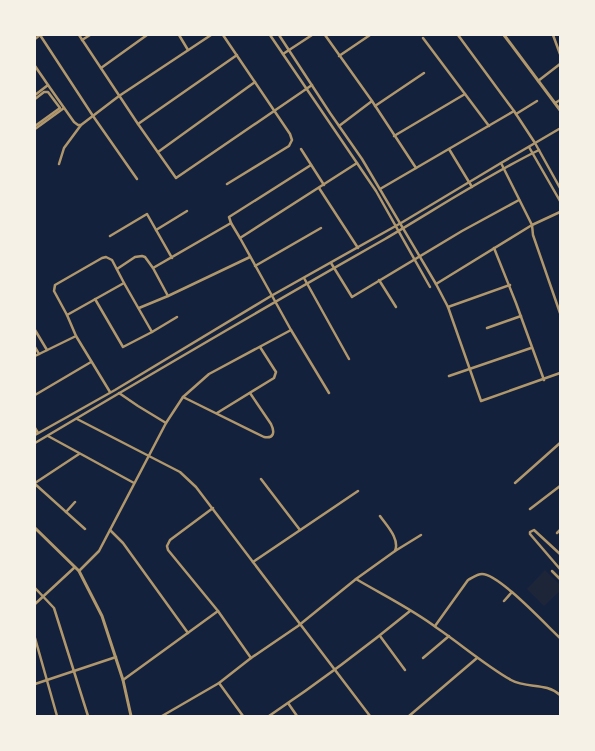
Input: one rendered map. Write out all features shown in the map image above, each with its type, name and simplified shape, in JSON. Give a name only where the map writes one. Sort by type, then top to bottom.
[{"type":"street","points":[[35,39],[40,35],[93,116],[137,179]]},
{"type":"street","points":[[79,35],[176,178],[312,85]]},
{"type":"street","points":[[82,40],[90,35]]},
{"type":"street","points":[[101,68],[147,35]]},
{"type":"street","points":[[179,35],[188,50]]},
{"type":"street","points":[[59,164],[64,148],[81,125],[119,96],[210,35]]},
{"type":"street","points":[[223,35],[290,134],[292,140],[291,143],[227,184]]},
{"type":"street","points":[[270,35],[376,191],[430,288]]},
{"type":"street","points":[[279,35],[381,188],[436,284],[448,307],[481,401],[560,374]]},
{"type":"street","points":[[283,54],[312,35]]},
{"type":"street","points":[[325,35],[372,101],[416,168]]},
{"type":"street","points":[[339,56],[370,35]]},
{"type":"street","points":[[458,35],[514,111],[535,143],[560,188]]},
{"type":"street","points":[[504,35],[560,110]]},
{"type":"street","points":[[553,35],[560,54]]},
{"type":"street","points":[[423,38],[489,126]]},
{"type":"street","points":[[138,124],[237,55]]},
{"type":"street","points":[[538,81],[560,64]]},
{"type":"street","points":[[35,66],[62,109]]},
{"type":"street","points":[[375,106],[424,73]]},
{"type":"street","points":[[157,152],[255,82]]},
{"type":"street","points":[[35,95],[48,85]]},
{"type":"street","points":[[35,99],[44,92],[48,92],[74,122],[81,125]]},
{"type":"street","points":[[394,136],[465,94]]},
{"type":"street","points":[[555,103],[560,100]]},
{"type":"street","points":[[339,126],[372,101]]},
{"type":"street","points":[[516,114],[537,101]]},
{"type":"street","points":[[35,129],[37,125],[62,109]]},
{"type":"street","points":[[376,191],[514,111]]},
{"type":"street","points":[[35,120],[37,125]]},
{"type":"street","points":[[330,123],[336,121]]},
{"type":"street","points":[[35,428],[37,434],[226,324],[271,296],[396,226],[559,129]]},
{"type":"street","points":[[529,147],[560,201]]},
{"type":"street","points":[[300,149],[324,185]]},
{"type":"street","points":[[449,149],[472,187]]},
{"type":"street","points":[[35,444],[306,283],[404,228],[503,168],[539,150]]},
{"type":"street","points":[[240,238],[357,163]]},
{"type":"street","points":[[501,163],[532,225],[533,235],[560,313]]},
{"type":"street","points":[[311,165],[229,217],[271,296],[329,393]]},
{"type":"street","points":[[319,188],[358,248]]},
{"type":"street","points":[[331,263],[352,297],[420,256],[519,200]]},
{"type":"street","points":[[156,230],[187,211]]},
{"type":"street","points":[[436,284],[532,225],[560,212]]},
{"type":"street","points":[[110,236],[146,214],[172,258]]},
{"type":"street","points":[[154,268],[231,223]]},
{"type":"street","points":[[255,266],[321,228]]},
{"type":"street","points":[[494,248],[510,286],[544,380]]},
{"type":"street","points":[[110,392],[76,336],[53,288],[57,283],[106,257],[112,260],[152,332]]},
{"type":"street","points":[[117,269],[136,257],[145,257],[154,268],[168,296]]},
{"type":"street","points":[[139,308],[168,296],[250,257]]},
{"type":"street","points":[[304,278],[349,359]]},
{"type":"street","points":[[379,280],[396,307]]},
{"type":"street","points":[[67,315],[124,283]]},
{"type":"street","points":[[448,307],[510,286]]},
{"type":"street","points":[[95,299],[123,347],[177,317]]},
{"type":"street","points":[[487,328],[521,316]]},
{"type":"street","points":[[35,330],[47,350]]},
{"type":"street","points":[[79,571],[99,551],[166,423],[183,397],[210,374],[291,330]]},
{"type":"street","points":[[35,356],[76,336]]},
{"type":"street","points":[[35,347],[39,354]]},
{"type":"street","points":[[216,414],[274,378],[276,374],[260,347]]},
{"type":"street","points":[[449,376],[532,348]]},
{"type":"street","points":[[35,395],[91,362]]},
{"type":"street","points":[[119,393],[166,423]]},
{"type":"street","points":[[183,397],[264,437],[269,438],[274,434],[274,430],[250,393]]},
{"type":"street","points":[[77,419],[180,472],[196,487],[370,716]]},
{"type":"street","points":[[48,436],[134,483]]},
{"type":"street","points":[[515,483],[560,443]]},
{"type":"street","points":[[79,454],[35,484],[85,529]]},
{"type":"street","points":[[261,479],[300,530]]},
{"type":"street","points":[[530,509],[560,486]]},
{"type":"street","points":[[253,562],[358,491]]},
{"type":"street","points":[[66,512],[75,502]]},
{"type":"street","points":[[212,508],[170,540],[167,546],[168,550],[218,611],[251,658]]},
{"type":"street","points":[[380,516],[396,539],[397,546],[395,551]]},
{"type":"street","points":[[35,528],[79,571],[102,616],[123,680],[131,716]]},
{"type":"street","points":[[110,530],[123,542],[188,633]]},
{"type":"street","points":[[560,554],[534,530],[530,532],[530,534],[560,569]]},
{"type":"street","points":[[557,533],[560,530]]},
{"type":"street","points":[[162,716],[219,682],[300,624],[395,551],[421,535]]},
{"type":"street","points":[[35,604],[75,567]]},
{"type":"street","points":[[552,571],[560,579]]},
{"type":"street","points":[[436,626],[468,580],[482,574],[489,576],[503,584],[560,638]]},
{"type":"street","points":[[356,580],[436,626],[477,658],[513,681],[553,689],[560,695]]},
{"type":"street","points":[[35,588],[54,608],[88,716]]},
{"type":"street","points":[[504,601],[512,592]]},
{"type":"street","points":[[123,680],[218,611]]},
{"type":"street","points":[[269,716],[335,670],[410,611]]},
{"type":"street","points":[[380,636],[405,670]]},
{"type":"street","points":[[423,658],[449,636]]},
{"type":"street","points":[[35,638],[57,716]]},
{"type":"street","points":[[35,684],[116,657]]},
{"type":"street","points":[[409,716],[477,658]]},
{"type":"street","points":[[219,682],[243,716]]},
{"type":"street","points":[[288,703],[297,716]]},
{"type":"shaded area","points":[[545,570],[560,585],[560,591],[544,606],[527,589]]}]
